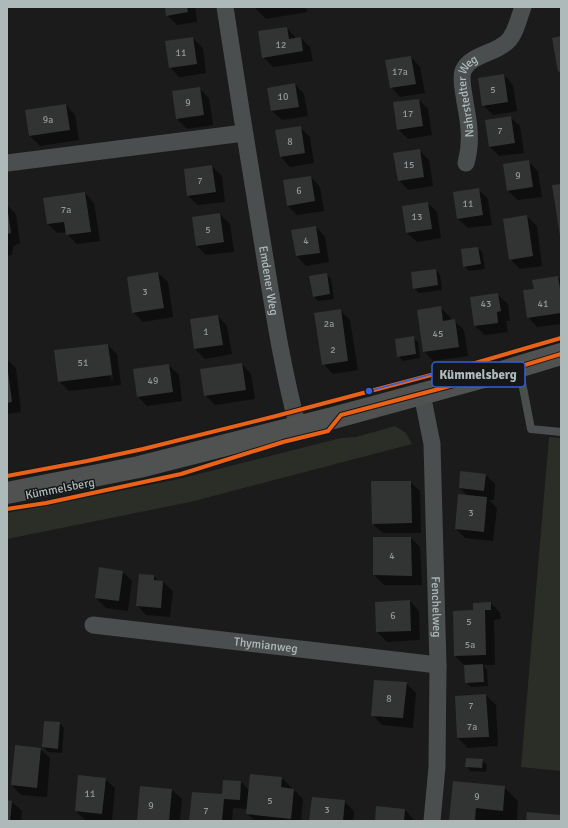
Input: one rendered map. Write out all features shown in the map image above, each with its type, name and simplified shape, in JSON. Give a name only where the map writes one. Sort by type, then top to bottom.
[{"type":"main road","name":"Kümmelsberg","points":[[7,493],[139,467],[422,394],[561,354]]},
{"type":"street","name":"Emdener Weg","points":[[225,7],[268,279],[288,388],[298,427]]},
{"type":"street","name":"Nahrstedter Weg","points":[[466,163],[470,141],[462,82],[463,72],[467,64],[508,41],[513,33],[523,7]]},
{"type":"street","points":[[7,163],[244,133]]},
{"type":"street","name":"Fenchelweg","points":[[422,394],[432,444],[438,665],[437,767],[432,821]]},
{"type":"street","name":"Thymianweg","points":[[93,625],[438,665]]},
{"type":"lane","points":[[519,367],[531,429],[561,432]]},
{"type":"shaded area","points":[[395,426],[406,433],[412,444],[190,502],[7,539],[7,513],[179,479],[341,438],[356,437]]},
{"type":"shaded area","points":[[549,437],[561,438],[561,771],[521,767]]},
{"type":"building","points":[[165,7],[187,7],[188,12],[166,16]]},
{"type":"building","points":[[287,27],[289,39],[301,37],[303,51],[262,58],[258,31]]},
{"type":"building","points":[[561,36],[561,71],[558,72],[552,38]]},
{"type":"building","points":[[193,37],[197,64],[169,68],[165,41]]},
{"type":"building","points":[[411,56],[416,84],[390,88],[385,60]]},
{"type":"building","points":[[504,74],[508,102],[482,106],[478,78]]},
{"type":"building","points":[[295,83],[299,107],[271,111],[267,88]]},
{"type":"building","points":[[200,87],[204,115],[176,119],[172,91]]},
{"type":"building","points":[[419,99],[423,126],[397,130],[393,102]]},
{"type":"building","points":[[66,104],[70,130],[29,136],[25,110]]},
{"type":"building","points":[[511,116],[515,143],[489,147],[485,120]]},
{"type":"building","points":[[301,126],[305,153],[280,157],[275,130]]},
{"type":"building","points":[[420,149],[424,177],[398,181],[393,153]]},
{"type":"building","points":[[529,160],[533,187],[507,191],[503,164]]},
{"type":"building","points":[[212,165],[216,192],[187,196],[184,169]]},
{"type":"building","points":[[311,176],[315,201],[287,206],[283,180]]},
{"type":"building","points":[[561,184],[561,236],[560,236],[552,185]]},
{"type":"building","points":[[479,188],[483,215],[457,219],[453,192]]},
{"type":"building","points":[[85,192],[91,232],[66,235],[64,222],[47,224],[43,198]]},
{"type":"building","points":[[428,202],[432,229],[406,233],[402,206]]},
{"type":"building","points":[[7,212],[11,233],[7,234]]},
{"type":"building","points":[[220,213],[224,242],[196,246],[192,217]]},
{"type":"building","points":[[527,215],[533,256],[509,260],[503,219]]},
{"type":"building","points":[[316,226],[320,253],[296,256],[291,230]]},
{"type":"building","points":[[478,247],[481,264],[463,267],[461,249]]},
{"type":"building","points":[[436,269],[438,285],[413,289],[411,272]]},
{"type":"building","points":[[158,272],[164,308],[132,313],[127,277]]},
{"type":"building","points":[[327,273],[330,294],[313,297],[309,276]]},
{"type":"building","points":[[558,276],[561,295],[561,313],[527,318],[523,290],[534,289],[532,280]]},
{"type":"building","points":[[498,293],[501,311],[497,312],[498,323],[474,326],[470,297]]},
{"type":"building","points":[[441,306],[443,321],[455,319],[459,347],[423,352],[417,310]]},
{"type":"building","points":[[341,309],[348,361],[322,365],[314,313]]},
{"type":"building","points":[[218,315],[223,345],[194,349],[190,319]]},
{"type":"building","points":[[414,336],[416,354],[397,357],[395,339]]},
{"type":"building","points":[[108,344],[112,375],[58,382],[54,350]]},
{"type":"building","points":[[242,363],[246,390],[204,396],[200,369]]},
{"type":"building","points":[[169,364],[173,392],[137,397],[133,369]]},
{"type":"building","points":[[7,371],[12,402],[7,403]]},
{"type":"building","points":[[460,471],[486,474],[484,491],[459,488]]},
{"type":"building","points":[[371,481],[411,481],[412,523],[372,524]]},
{"type":"building","points":[[458,494],[487,497],[484,532],[455,529]]},
{"type":"building","points":[[373,537],[411,537],[412,576],[373,575]]},
{"type":"building","points":[[99,567],[123,571],[119,601],[95,598]]},
{"type":"building","points":[[139,574],[154,575],[154,580],[163,581],[161,608],[136,606]]},
{"type":"building","points":[[410,600],[411,631],[376,632],[375,602]]},
{"type":"building","points":[[491,602],[491,610],[485,610],[486,655],[454,656],[453,611],[473,610],[473,603]]},
{"type":"building","points":[[483,664],[484,682],[465,683],[464,665]]},
{"type":"building","points":[[374,680],[407,682],[403,718],[371,716]]},
{"type":"building","points":[[486,694],[489,737],[457,738],[455,696]]},
{"type":"building","points":[[44,721],[60,722],[58,749],[42,747]]},
{"type":"building","points":[[15,745],[41,748],[37,788],[11,785]]},
{"type":"building","points":[[466,758],[483,759],[482,768],[465,767]]},
{"type":"building","points":[[250,774],[282,777],[281,787],[294,789],[291,819],[246,814]]},
{"type":"building","points":[[78,775],[106,778],[102,814],[75,811]]},
{"type":"building","points":[[223,780],[241,781],[240,800],[224,799],[222,821],[189,821],[192,792],[222,794]]},
{"type":"building","points":[[453,781],[505,786],[503,811],[476,808],[475,821],[449,821]]},
{"type":"building","points":[[140,786],[172,789],[169,821],[137,820]]},
{"type":"building","points":[[312,797],[345,800],[343,821],[309,821]]},
{"type":"building","points":[[7,800],[12,801],[10,821],[7,821]]},
{"type":"building","points":[[376,806],[405,809],[404,821],[375,821]]},
{"type":"building","points":[[527,812],[561,815],[561,821],[526,821]]},
{"type":"cycle path","points":[[7,476],[143,449],[276,416],[465,366],[561,338]]},
{"type":"cycle path","points":[[7,509],[46,503],[181,474],[283,442],[328,431],[341,415],[495,374],[561,354]]},
{"type":"place","name":"Kümmelsberg","points":[[369,391]]}]
